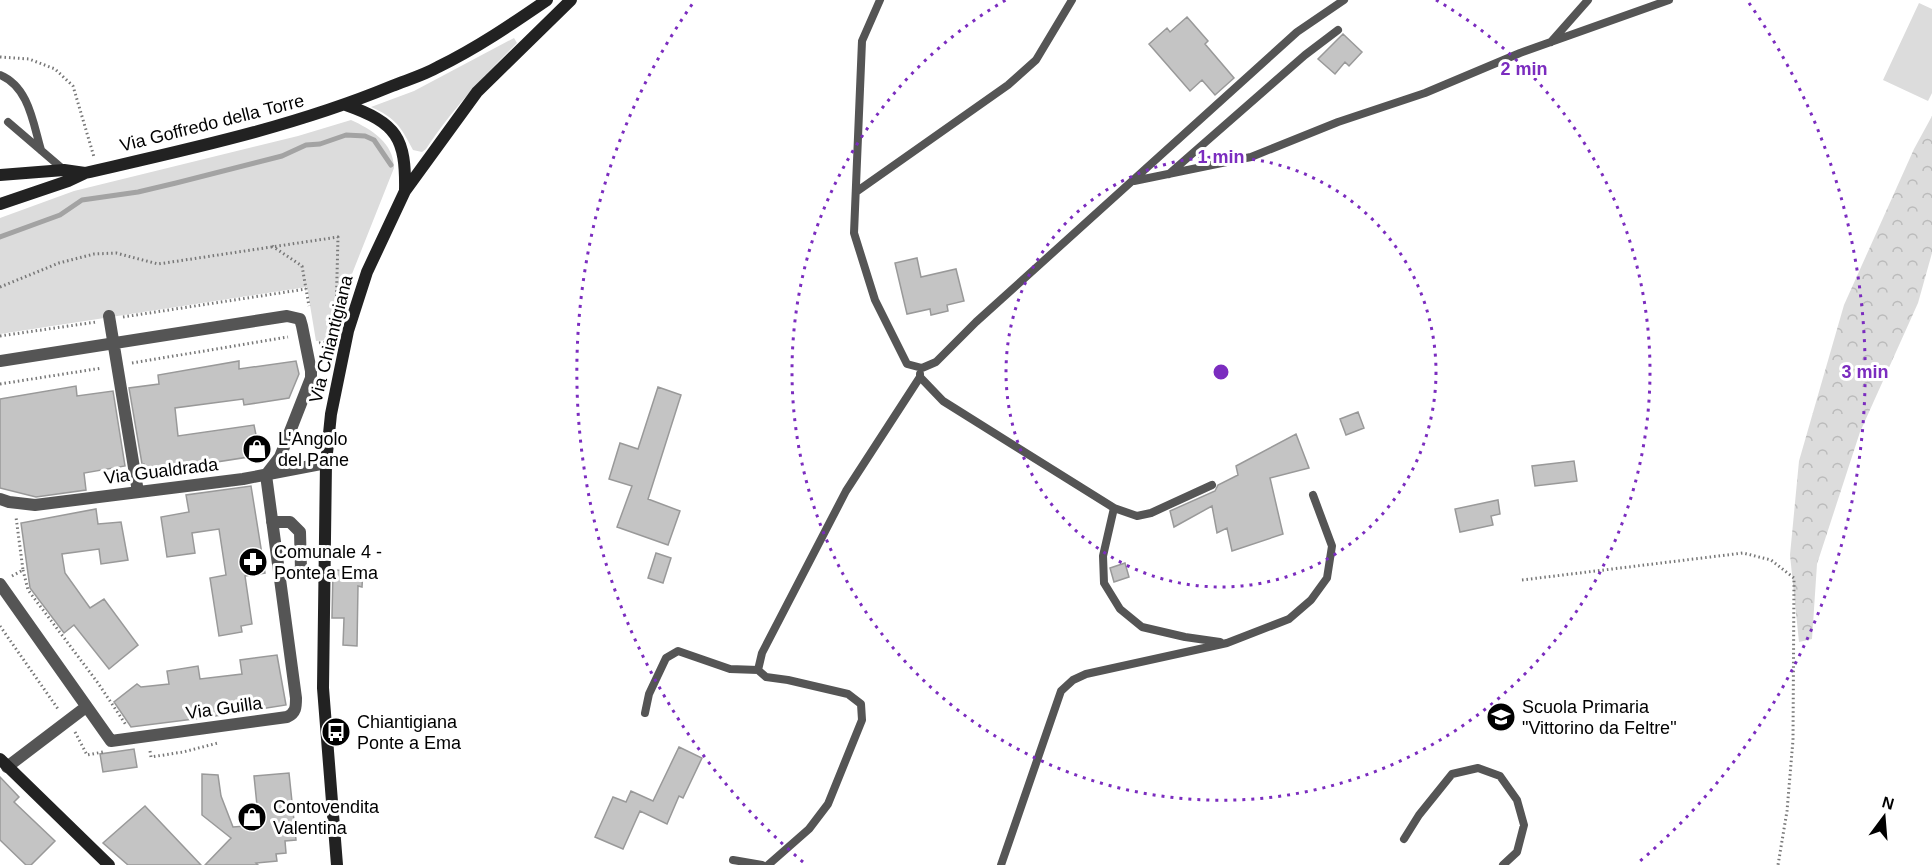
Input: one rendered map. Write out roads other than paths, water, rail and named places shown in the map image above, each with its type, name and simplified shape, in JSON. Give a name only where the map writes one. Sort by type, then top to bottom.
[{"type":"street","name":"Via Goffredo della Torre","points":[[0,204],[91,172],[214,143],[346,105],[437,68],[498,34],[547,0]]},
{"type":"street","name":"Via Chiantigiana","points":[[337,865],[323,688],[326,463],[337,378],[356,306],[367,272],[405,191],[477,92],[571,0]]},
{"type":"street","points":[[346,105],[374,117],[392,131],[399,141],[405,160],[405,191]]},
{"type":"street","name":"Via Goffredo della Torre","points":[[0,175],[63,170],[91,172]]},
{"type":"street","points":[[0,361],[287,316],[300,319],[311,371],[310,378],[280,458],[266,475]]},
{"type":"street","points":[[110,318],[138,492]]},
{"type":"street","name":"Via Gualdrada","points":[[0,499],[35,505],[266,475],[326,463]]},
{"type":"street","name":"Via Guilla","points":[[4,581],[86,707],[111,741],[281,718],[293,714],[296,698],[266,475]]},
{"type":"street","points":[[272,522],[290,522],[300,532],[301,570],[296,573]]},
{"type":"street","points":[[86,707],[4,763],[109,865]]},
{"type":"lane","points":[[880,0],[862,41],[854,233],[875,300],[907,364],[922,368],[936,362],[976,322],[1297,32],[1344,0]]},
{"type":"lane","points":[[855,192],[1008,85],[1036,60],[1072,0]]},
{"type":"lane","points":[[1551,42],[1588,0]]},
{"type":"lane","points":[[1134,181],[1251,157],[1338,122],[1425,93],[1520,53],[1669,0]]},
{"type":"lane","points":[[1168,174],[1305,55],[1338,30]]},
{"type":"lane","points":[[0,75],[16,86],[27,101],[41,150]]},
{"type":"lane","points":[[8,122],[63,170]]},
{"type":"lane","points":[[758,670],[762,653],[846,491],[920,377],[922,368]]},
{"type":"lane","points":[[920,377],[943,401],[1114,507],[1137,516],[1151,513],[1212,485]]},
{"type":"lane","points":[[1001,865],[1061,691],[1073,680],[1086,674],[1227,643],[1289,619],[1311,600],[1327,578],[1332,546],[1313,495]]},
{"type":"lane","points":[[1114,507],[1103,556],[1104,583],[1120,609],[1142,627],[1185,637],[1227,643]]},
{"type":"lane","points":[[645,713],[649,694],[666,658],[678,651],[730,669],[758,670],[766,677],[848,694],[861,704],[862,720],[828,804],[809,829],[768,865]]},
{"type":"lane","points":[[1404,839],[1419,815],[1452,774],[1478,768],[1500,776],[1517,800],[1524,825],[1516,852],[1503,865]]},
{"type":"lane","points":[[733,860],[762,865]]},
{"type":"waterway","points":[[0,237],[60,215],[82,200],[138,192],[176,183],[282,156],[306,145],[320,144],[346,135],[365,136],[374,140],[391,165]]},
{"type":"place","name":"L'Angolo del Pane","points":[[257,449]]},
{"type":"place","name":"Comunale 4 - Ponte a Ema","points":[[253,562]]},
{"type":"place","name":"Scuola Primaria \"Vittorino da Feltre\"","points":[[1501,717]]},
{"type":"place","name":"Chiantigiana Ponte a Ema","points":[[336,732]]},
{"type":"place","name":"Contovendita Valentina","points":[[252,817]]}]
